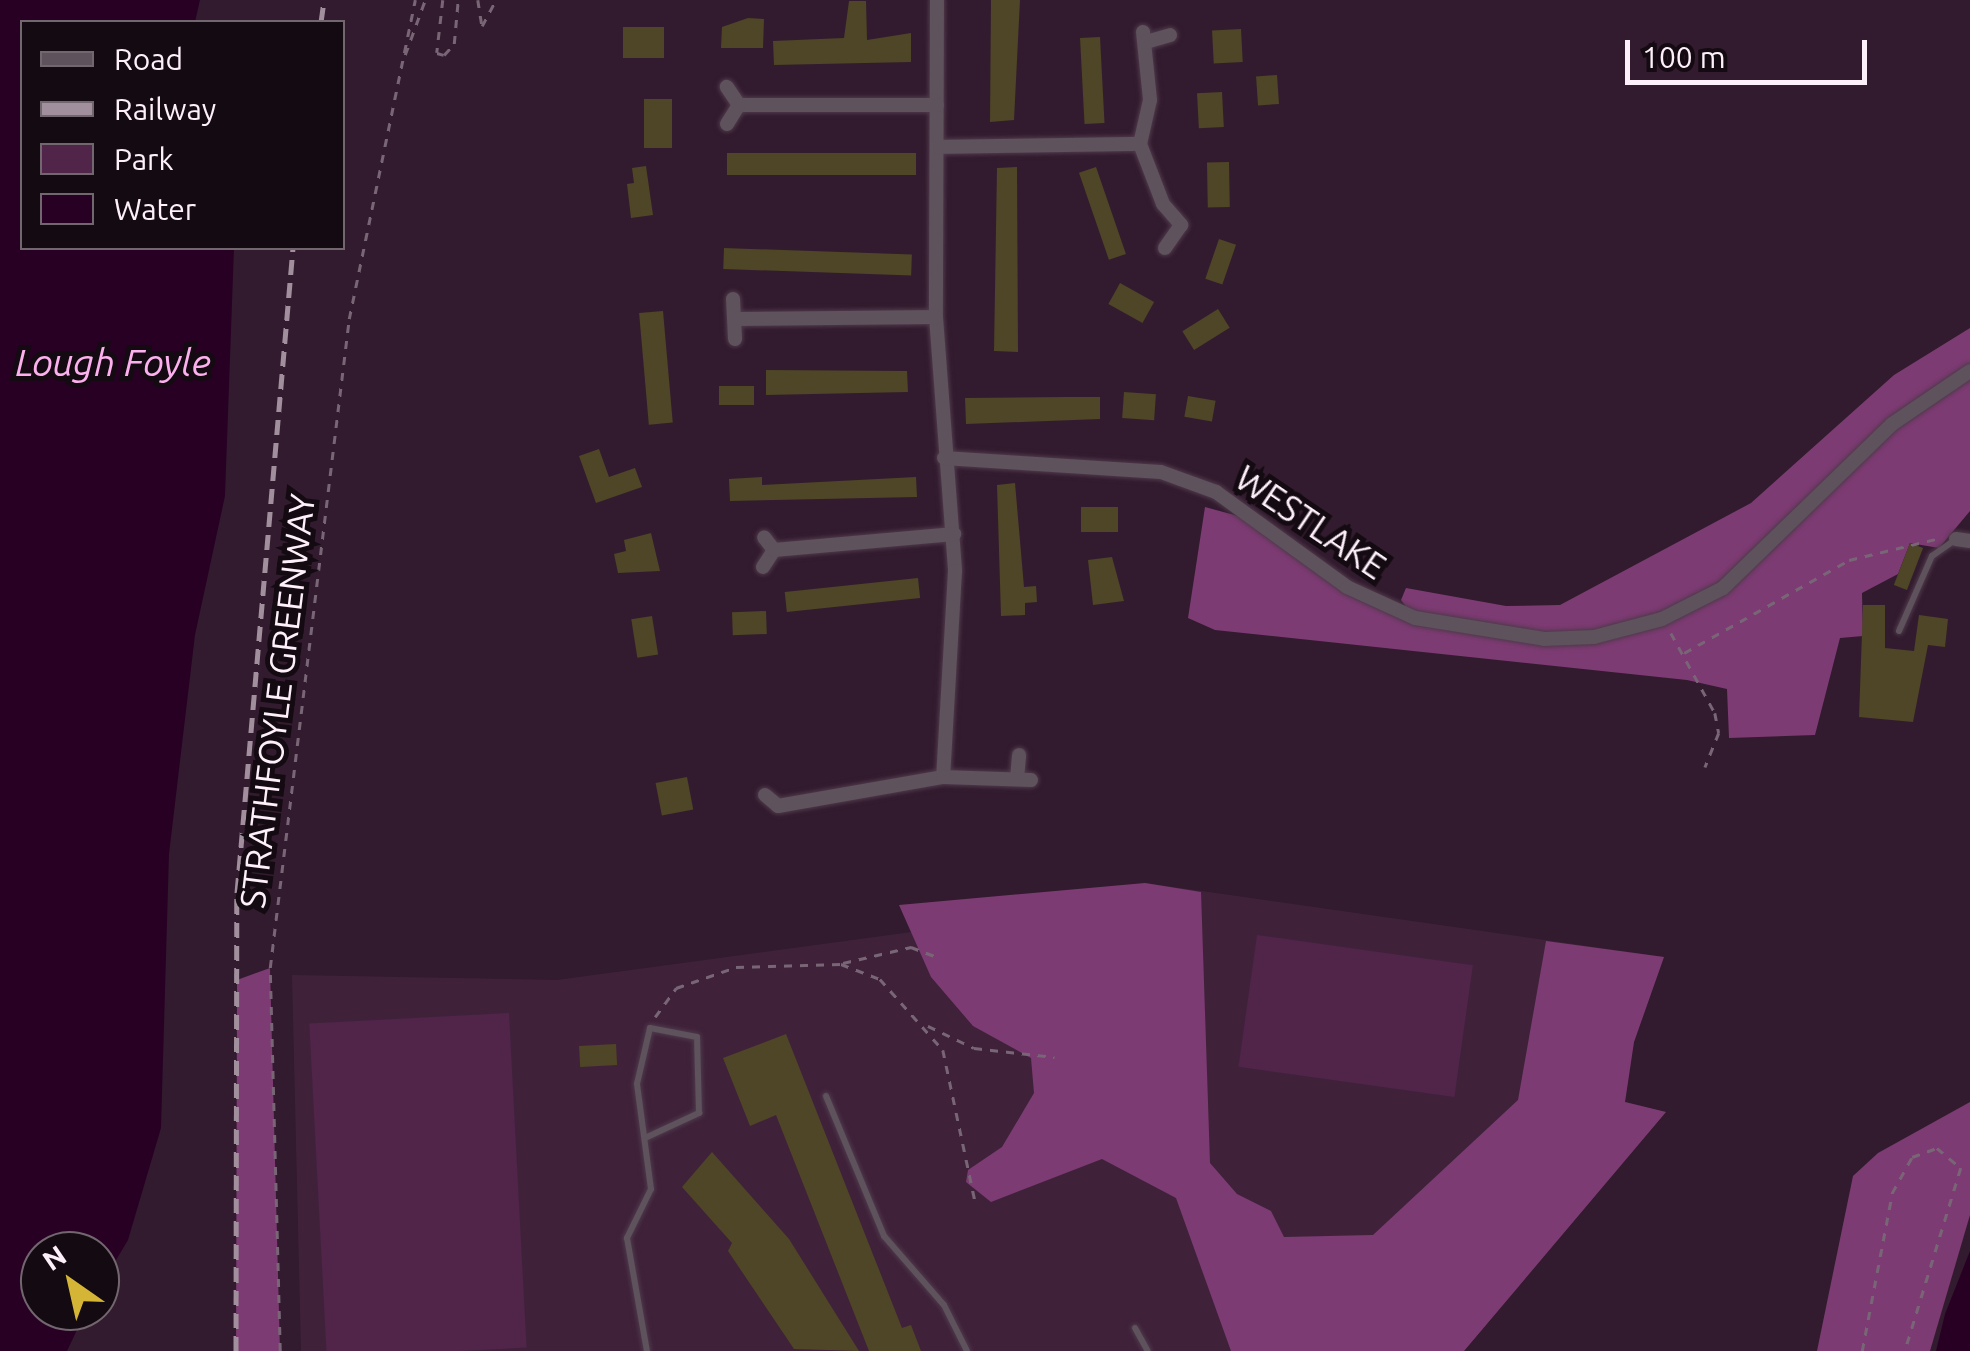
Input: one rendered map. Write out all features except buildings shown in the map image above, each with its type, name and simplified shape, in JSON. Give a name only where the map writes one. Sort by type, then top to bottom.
[{"type":"street","points":[[938,0],[936,316],[944,458],[954,534],[944,777]]},
{"type":"street","points":[[1166,248],[1180,225],[1163,204],[1140,144],[1150,100],[1144,37],[1170,35]]},
{"type":"street","points":[[727,87],[739,105]]},
{"type":"street","points":[[739,105],[937,105]]},
{"type":"street","points":[[727,124],[739,105]]},
{"type":"street","points":[[939,147],[1140,144]]},
{"type":"street","points":[[734,299],[738,319],[734,339]]},
{"type":"street","points":[[738,319],[936,316]]},
{"type":"street","name":"WESTLAKE","points":[[944,458],[1161,472],[1216,492],[1369,599],[1458,629],[1544,640],[1662,618],[1723,588],[1892,424],[1970,371]]},
{"type":"street","points":[[774,550],[954,534]]},
{"type":"street","points":[[764,537],[774,550]]},
{"type":"street","points":[[764,567],[774,550]]},
{"type":"street","points":[[778,806],[944,777],[1024,779],[1019,754]]},
{"type":"street","points":[[765,795],[778,806]]},
{"type":"street","points":[[769,822],[778,806]]},
{"type":"lane","points":[[1899,632],[1932,556],[1963,540]]},
{"type":"lane","points":[[646,1138],[699,1113],[698,1038],[650,1028],[637,1084],[651,1188],[627,1238],[647,1351]]},
{"type":"lane","points":[[826,1096],[884,1236],[944,1305],[967,1351]]},
{"type":"lane","points":[[1136,1328],[1148,1351]]},
{"type":"path","name":"STRATHFOYLE GREENWAY","points":[[280,1351],[270,968],[349,319],[416,0]]},
{"type":"path","name":"STRATHFOYLE GREENWAY","points":[[402,64],[425,0]]},
{"type":"path","points":[[443,0],[436,53],[444,55],[454,44],[458,0]]},
{"type":"path","points":[[478,0],[482,26],[496,0]]},
{"type":"path","points":[[1684,652],[1849,560],[1903,542],[1963,540]]},
{"type":"path","points":[[1662,618],[1684,652],[1719,733],[1705,767]]},
{"type":"path","points":[[650,1028],[662,998],[698,976],[842,964],[912,948],[937,956]]},
{"type":"path","points":[[842,964],[880,980],[922,1022],[942,1050],[976,1204]]},
{"type":"path","points":[[922,1022],[974,1048],[1054,1056]]},
{"type":"path","points":[[1862,1351],[1892,1193],[1912,1157],[1937,1148],[1960,1168],[1905,1351]]},
{"type":"shaded area","points":[[1970,328],[1970,511],[1939,548],[1910,543],[1898,574],[1862,593],[1863,636],[1840,638],[1815,735],[1729,738],[1727,689],[1687,680],[1215,630],[1188,618],[1205,507],[1260,522],[1304,556],[1413,616],[1401,600],[1406,588],[1506,606],[1560,605],[1751,503],[1894,375]]},
{"type":"shaded area","points":[[1145,883],[1664,957],[1634,1042],[1625,1102],[1666,1112],[1464,1351],[301,1351],[292,975],[557,980],[971,924]]},
{"type":"shaded area","points":[[1145,883],[1201,892],[1210,1163],[1237,1194],[1271,1211],[1284,1237],[1373,1235],[1518,1100],[1546,941],[1664,957],[1634,1042],[1625,1102],[1666,1112],[1464,1351],[1231,1351],[1176,1198],[1102,1159],[991,1202],[966,1182],[968,1170],[1002,1147],[1034,1093],[1031,1058],[973,1026],[931,977],[899,905]]},
{"type":"shaded area","points":[[270,968],[280,1351],[236,1351],[237,980]]},
{"type":"shaded area","points":[[1970,1102],[1970,1215],[1930,1351],[1817,1351],[1853,1176],[1878,1153]]},
{"type":"green space","points":[[1257,935],[1473,965],[1454,1097],[1238,1067]]},
{"type":"green space","points":[[509,1013],[527,1348],[326,1351],[309,1023]]},
{"type":"water","name":"Lough Foyle","points":[[0,0],[200,0],[195,20],[20,20],[20,250],[234,250],[225,496],[195,635],[169,854],[161,1128],[128,1240],[120,1253],[120,1231],[20,1231],[20,1331],[76,1331],[67,1351],[0,1351]]},
{"type":"water","points":[[1970,1251],[1970,1351],[1936,1351],[1945,1314]]},
{"type":"railway","points":[[321,20],[324,0]]},
{"type":"railway","points":[[236,1351],[237,893],[293,250]]}]
